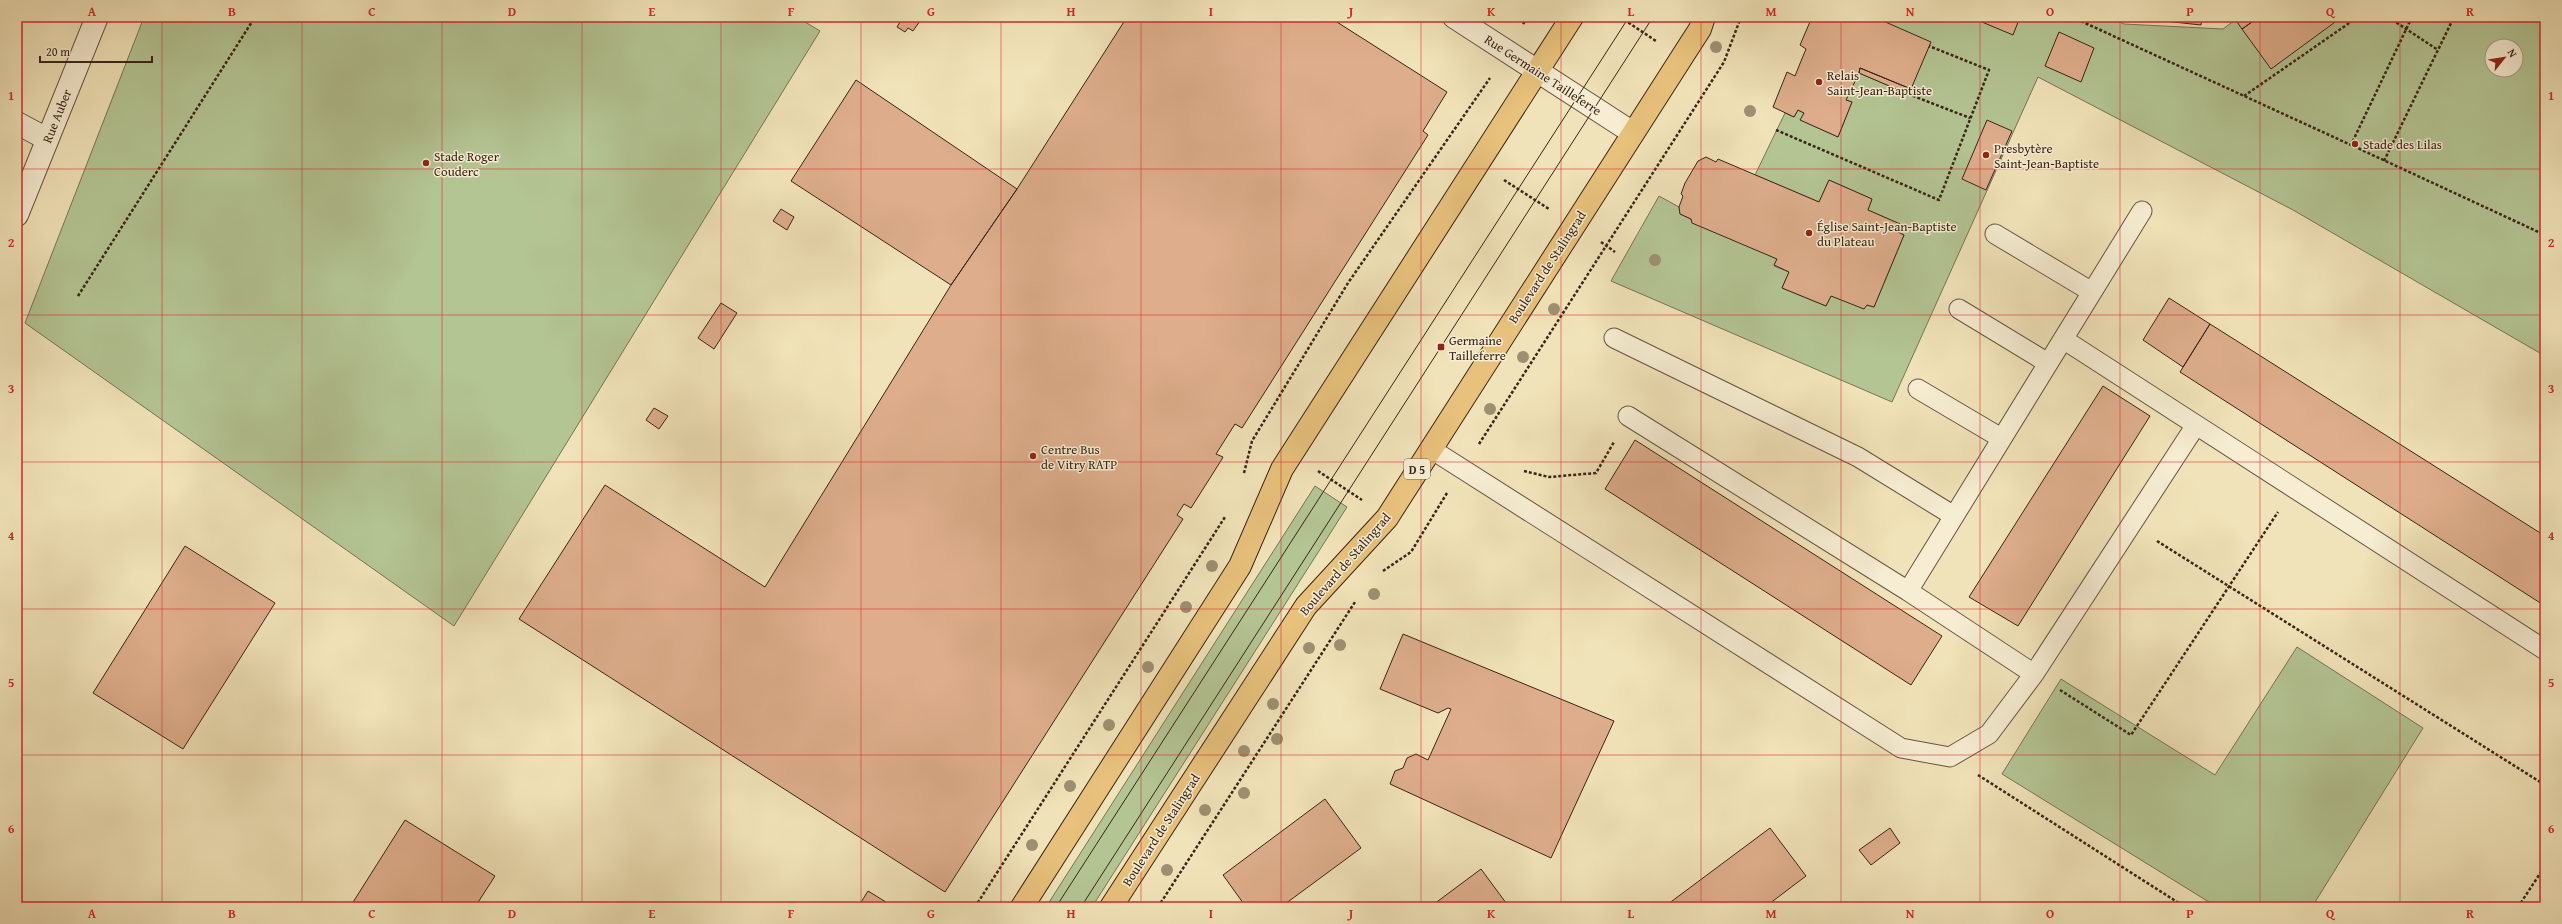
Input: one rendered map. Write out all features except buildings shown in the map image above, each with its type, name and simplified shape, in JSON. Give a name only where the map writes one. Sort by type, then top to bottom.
[{"type":"main road","points":[[1022,907],[1240,566],[1282,469],[1536,70],[1572,17]]},
{"type":"main road","name":"Boulevard de Stalingrad","points":[[1111,907],[1306,606],[1387,518],[1700,29],[1704,17]]},
{"type":"street","name":"Rue Auber","points":[[17,215],[97,17]]},
{"type":"street","name":"Rue Germaine Tailleferre","points":[[1454,17],[1633,133]]},
{"type":"street","points":[[17,123],[47,139]]},
{"type":"lane","points":[[1908,591],[2142,211]]},
{"type":"lane","points":[[1995,234],[2092,292]]},
{"type":"lane","points":[[1959,309],[2048,363]]},
{"type":"lane","points":[[1614,338],[1858,457],[1954,516]]},
{"type":"lane","points":[[2062,339],[2545,650]]},
{"type":"lane","points":[[1918,389],[2002,438]]},
{"type":"lane","points":[[1628,416],[1908,591],[2034,674]]},
{"type":"lane","points":[[1431,449],[1901,748],[1950,757],[1989,734],[2034,674],[2196,425]]},
{"type":"path","points":[[78,296],[255,17]]},
{"type":"path","points":[[1519,30],[1528,17]]},
{"type":"path","points":[[1620,17],[1661,44]]},
{"type":"path","points":[[1381,573],[1411,552],[1724,62],[1741,17]]},
{"type":"path","points":[[2072,17],[2545,235]]},
{"type":"path","points":[[2244,96],[2358,17]]},
{"type":"path","points":[[2388,17],[2438,50]]},
{"type":"path","points":[[2351,145],[2412,17]]},
{"type":"path","points":[[2384,161],[2454,17]]},
{"type":"path","points":[[1776,130],[1939,200],[1989,70],[1929,46]]},
{"type":"path","points":[[1243,476],[1252,441],[1348,283],[1491,75]]},
{"type":"path","points":[[1908,94],[1970,118]]},
{"type":"path","points":[[1502,179],[1553,212]]},
{"type":"path","points":[[1520,470],[1549,477],[1596,473],[1628,416]]},
{"type":"path","points":[[1315,469],[1367,503]]},
{"type":"path","points":[[2034,674],[2131,735],[2294,488]]},
{"type":"path","points":[[975,907],[1229,511]]},
{"type":"path","points":[[2131,525],[2545,785]]},
{"type":"path","points":[[1158,907],[1356,601]]},
{"type":"path","points":[[1950,757],[2185,907]]},
{"type":"path","points":[[2518,907],[2545,866]]},
{"type":"green space","name":"Stade Roger Couderc","points":[[144,17],[797,17],[820,31],[454,626],[25,323]]},
{"type":"green space","name":"Stade des Lilas","points":[[1874,17],[2109,17],[2124,24],[2223,29],[2239,17],[2545,17],[2545,356],[2293,210],[2038,77],[1892,402],[1611,281],[1659,196],[1679,207],[1680,214],[1777,259],[1774,266],[1789,272],[1782,288],[1826,306],[1831,296],[1874,307],[1904,235],[1898,232],[1900,224],[1868,210],[1872,199],[1829,180],[1819,202],[1755,175],[1785,113],[1794,117],[1798,110],[1804,113],[1801,120],[1838,137],[1852,102],[1846,100],[1859,73],[1908,94],[1929,46]]},
{"type":"green space","points":[[1315,486],[1347,507],[1092,907],[1046,907]]},
{"type":"green space","points":[[2297,647],[2423,728],[2312,907],[2217,907],[2002,774],[2061,679],[2215,775]]},
{"type":"tram line","points":[[1056,907],[1629,17]]},
{"type":"tram line","points":[[1081,907],[1653,17]]},
{"type":"place","name":"Relais Saint-Jean-Baptiste","points":[[1819,82]]},
{"type":"place","name":"Stade des Lilas","points":[[2355,144]]},
{"type":"place","name":"Presbytère Saint-Jean-Baptiste","points":[[1986,155]]},
{"type":"place","name":"Stade Roger Couderc","points":[[426,163]]},
{"type":"place","name":"Église Saint-Jean-Baptiste du Plateau","points":[[1809,233]]},
{"type":"place","name":"Germaine Tailleferre","points":[[1441,347]]},
{"type":"place","name":"Centre Bus de Vitry RATP","points":[[1033,456]]}]
